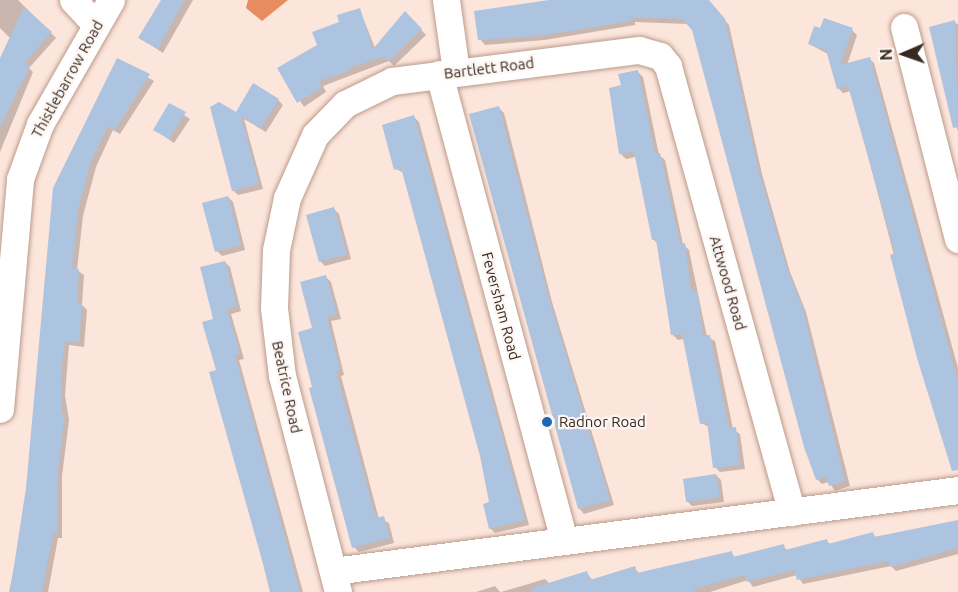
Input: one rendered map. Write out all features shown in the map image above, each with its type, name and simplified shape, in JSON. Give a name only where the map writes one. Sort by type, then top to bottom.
[{"type":"street","points":[[73,0],[96,25]]},
{"type":"street","name":"Thistlebarrow Road","points":[[0,410],[20,179],[40,124],[111,0]]},
{"type":"street","name":"Feversham Road","points":[[446,0],[447,73],[564,539]]},
{"type":"street","points":[[904,27],[958,240]]},
{"type":"street","name":"Bartlett Road","points":[[329,118],[362,93],[380,84],[447,73],[639,50],[660,56]]},
{"type":"street","name":"Attwood Road","points":[[660,56],[668,66],[792,512]]},
{"type":"street","name":"Beatrice Road","points":[[329,118],[305,150],[287,198],[276,250],[274,308],[282,375],[335,582]]},
{"type":"street","points":[[335,582],[564,539],[958,490]]},
{"type":"shaded area","points":[[248,0],[288,0],[262,21],[246,8]]},
{"type":"building","points":[[161,0],[184,0],[158,49],[138,38]]},
{"type":"building","points":[[549,0],[709,0],[725,19],[758,168],[786,266],[802,306],[845,481],[829,486],[826,477],[816,480],[804,447],[692,30],[682,19],[631,17],[631,21],[539,36],[478,40],[474,11]]},
{"type":"building","points":[[24,7],[52,32],[24,63],[30,66],[0,127],[0,58]]},
{"type":"building","points":[[360,8],[373,49],[405,11],[422,29],[388,62],[385,56],[319,81],[322,87],[297,103],[277,68],[317,45],[312,32],[339,22],[337,15]]},
{"type":"building","points":[[824,18],[853,28],[840,65],[870,57],[958,382],[958,470],[952,471],[917,358],[890,255],[895,253],[848,86],[837,89],[826,50],[808,44],[814,26],[820,28]]},
{"type":"building","points":[[955,20],[958,127],[953,128],[929,27]]},
{"type":"building","points":[[117,58],[150,74],[115,130],[108,126],[91,161],[78,210],[72,268],[79,269],[77,303],[82,304],[79,342],[65,341],[61,375],[62,413],[65,414],[58,470],[57,534],[53,534],[42,592],[10,592],[26,488],[53,188]]},
{"type":"building","points":[[638,70],[655,154],[660,153],[680,244],[685,243],[691,291],[697,290],[703,336],[710,335],[729,428],[736,427],[740,465],[713,468],[707,422],[700,424],[682,334],[671,335],[656,239],[652,240],[634,152],[619,154],[609,88],[621,85],[618,74]]},
{"type":"building","points":[[253,83],[279,99],[261,128],[241,116],[259,184],[232,191],[210,107],[219,102],[236,112]]},
{"type":"building","points":[[169,103],[186,112],[169,139],[153,130]]},
{"type":"building","points":[[499,106],[548,295],[610,500],[578,509],[469,114]]},
{"type":"building","points":[[414,115],[525,520],[489,529],[483,504],[489,502],[480,456],[401,168],[394,170],[382,125]]},
{"type":"building","points":[[228,196],[241,245],[215,252],[202,203]]},
{"type":"building","points":[[334,207],[347,254],[319,262],[306,215]]},
{"type":"building","points":[[225,261],[237,306],[227,309],[240,354],[235,355],[300,592],[271,592],[209,372],[216,370],[202,322],[213,319],[200,267]]},
{"type":"building","points":[[326,275],[337,314],[327,317],[340,370],[336,371],[376,518],[384,516],[390,538],[352,548],[309,388],[312,387],[298,332],[312,328],[300,282]]},
{"type":"building","points":[[716,474],[720,497],[686,502],[683,479]]},
{"type":"building","points":[[958,520],[958,548],[890,567],[888,561],[797,580],[794,570],[747,582],[745,575],[694,589],[695,592],[532,592],[532,588],[587,571],[590,580],[635,566],[637,573],[732,551],[733,557],[784,544],[785,550],[827,539],[828,544],[873,532],[874,537]]},
{"type":"place","name":"Radnor Road","points":[[547,422]]}]
